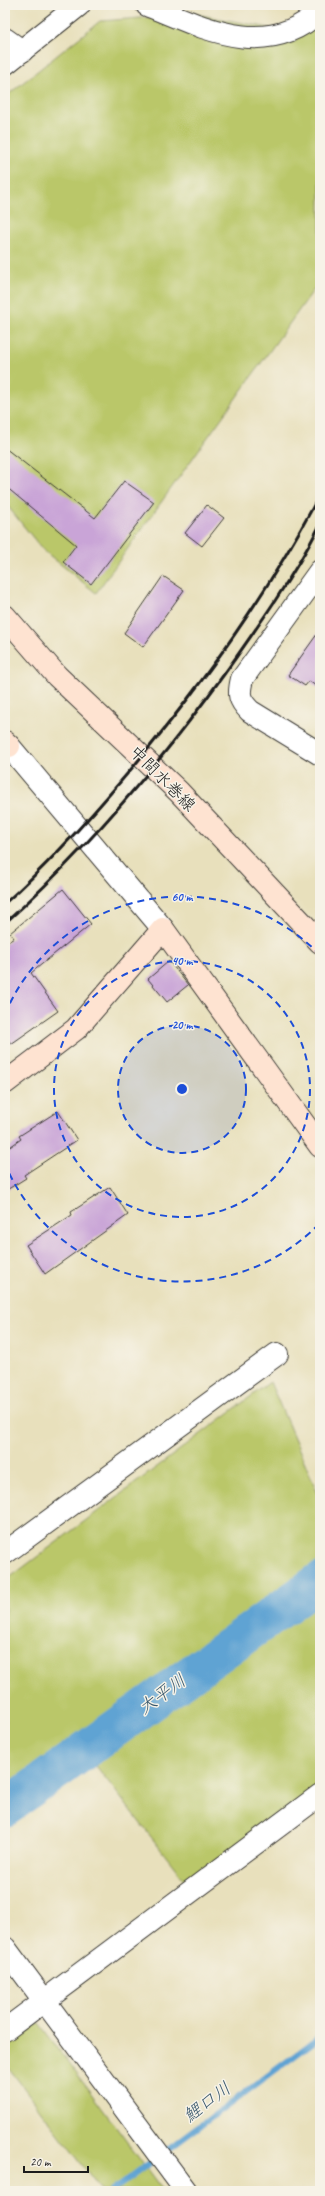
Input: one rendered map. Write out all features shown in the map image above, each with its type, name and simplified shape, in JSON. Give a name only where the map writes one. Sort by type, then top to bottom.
[{"type":"street","points":[[5,64],[14,45],[79,5]]},
{"type":"street","points":[[146,5],[210,30],[241,37],[269,37],[292,30],[320,11]]},
{"type":"street","points":[[320,571],[242,679],[239,690],[241,702],[250,711],[320,754]]},
{"type":"street","name":"中間水巻線","points":[[5,616],[57,676],[179,792],[320,942]]},
{"type":"street","points":[[6,746],[163,929],[320,1146]]},
{"type":"street","points":[[5,1083],[76,1029],[163,929]]},
{"type":"street","points":[[5,1554],[277,1354]]},
{"type":"street","points":[[5,2030],[320,1795]]},
{"type":"street","points":[[5,1948],[186,2191]]},
{"type":"green space","points":[[196,14],[280,30],[320,24],[320,281],[96,593],[43,550],[5,503],[5,97],[100,21]]},
{"type":"green space","points":[[270,1382],[320,1498],[320,1791],[189,1886],[76,1740],[5,1790],[5,1581]]},
{"type":"green space","points":[[39,2023],[164,2191],[102,2191],[5,2063],[5,2045]]},
{"type":"building","points":[[5,448],[95,518],[124,481],[154,502],[91,584],[63,562],[76,545],[5,486]]},
{"type":"building","points":[[207,505],[224,518],[202,546],[185,533]]},
{"type":"building","points":[[163,576],[184,590],[143,647],[124,633]]},
{"type":"building","points":[[320,630],[320,689],[309,681],[305,686],[288,675]]},
{"type":"building","points":[[63,889],[91,924],[31,973],[58,1011],[11,1044],[5,1035],[5,944],[14,938],[10,933]]},
{"type":"building","points":[[169,961],[188,985],[167,1002],[148,979]]},
{"type":"building","points":[[58,1111],[77,1140],[24,1175],[26,1178],[5,1191],[5,1146],[7,1149],[21,1139],[19,1136]]},
{"type":"building","points":[[110,1187],[128,1215],[45,1274],[26,1245],[72,1215],[71,1212]]},
{"type":"waterway","name":"大平川","points":[[5,1808],[320,1581]]},
{"type":"waterway","name":"鯉口川","points":[[112,2191],[320,2037]]},
{"type":"railway","points":[[5,903],[53,857],[83,824],[127,774],[181,708],[207,674],[255,604],[300,531],[320,494]]},
{"type":"railway","points":[[5,923],[36,895],[94,835],[175,740],[263,619],[299,563],[320,525]]}]
